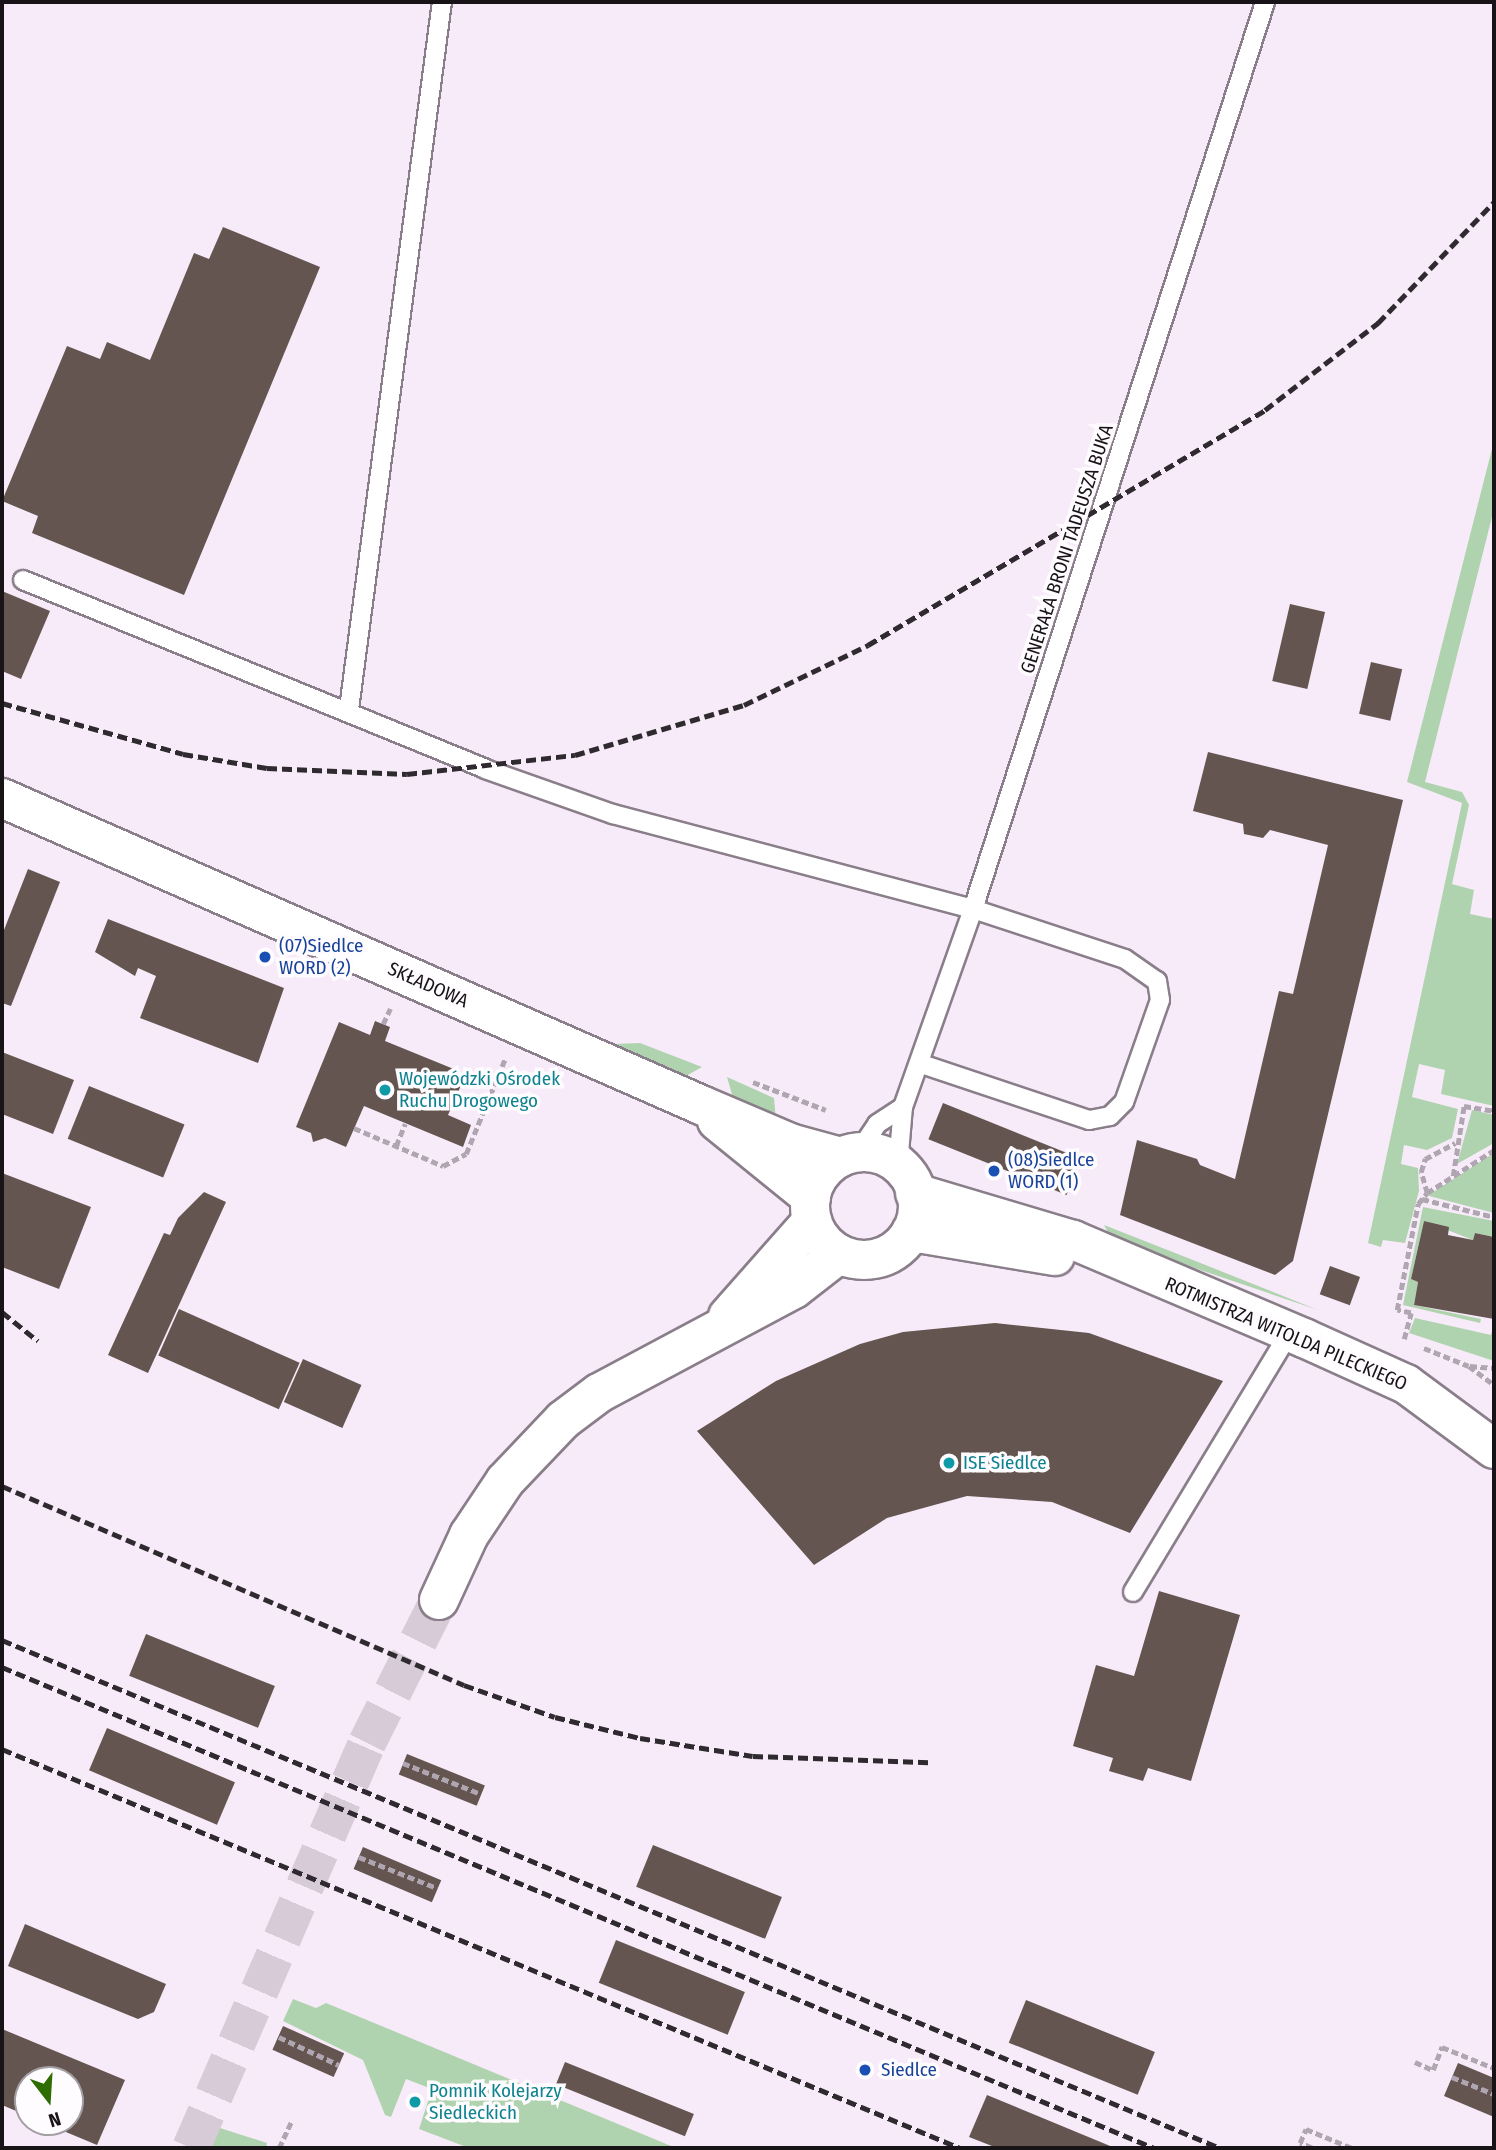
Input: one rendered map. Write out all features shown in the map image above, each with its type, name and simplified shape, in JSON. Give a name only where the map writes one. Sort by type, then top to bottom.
[{"type":"main road","name":"SKŁADOWA","points":[[2,798],[790,1143],[850,1154]]},
{"type":"main road","name":"SKŁADOWA","points":[[701,1105],[730,1136],[811,1209]]},
{"type":"main road","points":[[720,1326],[811,1209],[821,1173],[850,1154],[882,1154],[907,1179],[918,1207],[911,1232],[887,1255],[863,1260],[839,1254],[818,1234],[811,1209]]},
{"type":"main road","name":"ROTMISTRZA WITOLDA PILECKIEGO","points":[[907,1179],[1073,1240],[1143,1273],[1290,1332],[1406,1384],[1494,1449]]},
{"type":"main road","name":"ROTMISTRZA WITOLDA PILECKIEGO","points":[[911,1232],[1143,1273]]},
{"type":"main road","points":[[439,1600],[469,1535],[539,1442],[599,1393],[720,1326],[794,1289],[839,1254]]},
{"type":"lane","points":[[349,709],[442,2]]},
{"type":"lane","name":"GENERAŁA BRONI TADEUSZA BUKA","points":[[907,1179],[903,1107],[973,909],[1265,2]]},
{"type":"lane","points":[[23,580],[349,709],[485,769],[613,814],[973,909],[1145,968],[1157,981],[1156,1013],[1124,1102],[1110,1116],[1089,1121],[919,1063]]},
{"type":"lane","points":[[850,1154],[877,1124],[903,1107]]},
{"type":"lane","points":[[1133,1592],[1290,1332]]},
{"type":"path","points":[[383,1024],[393,1002]]},
{"type":"path","points":[[354,1128],[443,1166],[466,1154],[508,1052]]},
{"type":"path","points":[[1453,1176],[1455,1143],[1464,1105],[1494,1111]]},
{"type":"path","points":[[396,1146],[405,1124]]},
{"type":"path","points":[[1427,1193],[1421,1171],[1425,1159],[1455,1143]]},
{"type":"path","points":[[1404,1339],[1411,1313],[1397,1310],[1422,1199],[1427,1193],[1494,1150]]},
{"type":"path","points":[[1422,1199],[1494,1217]]},
{"type":"path","points":[[1469,1366],[1494,1368]]},
{"type":"path","points":[[403,1763],[481,1794]]},
{"type":"path","points":[[359,1857],[437,1888]]},
{"type":"path","points":[[279,2037],[339,2065]]},
{"type":"path","points":[[1415,2062],[1433,2070],[1442,2047],[1494,2068]]},
{"type":"path","points":[[1452,2077],[1494,2094]]},
{"type":"path","points":[[279,2148],[292,2120]]},
{"type":"path","points":[[1312,2148],[1300,2143],[1306,2129],[1352,2148]]},
{"type":"green space","points":[[1494,441],[1494,509],[1425,782],[1462,792],[1469,805],[1452,884],[1474,890],[1470,914],[1494,919],[1494,1106],[1441,1094],[1445,1070],[1419,1064],[1412,1097],[1458,1109],[1452,1138],[1427,1150],[1404,1145],[1401,1164],[1418,1168],[1419,1191],[1405,1243],[1383,1240],[1381,1247],[1368,1243],[1462,803],[1407,782]]},
{"type":"green space","points":[[640,1043],[702,1067],[686,1076],[613,1044]]},
{"type":"green space","points":[[727,1077],[774,1098],[776,1121],[733,1098]]},
{"type":"green space","points":[[1472,1110],[1494,1115],[1494,1143],[1457,1164]]},
{"type":"green space","points":[[1494,1153],[1494,1213],[1429,1196],[1430,1194]]},
{"type":"green space","points":[[1423,1207],[1494,1221],[1494,1237],[1475,1233],[1473,1240],[1424,1221],[1411,1279],[1418,1282],[1414,1305],[1481,1319],[1480,1323],[1403,1305]]},
{"type":"green space","points":[[1104,1225],[1193,1260],[1318,1310],[1112,1240]]},
{"type":"green space","points":[[1415,1318],[1491,1335],[1494,1322],[1494,1361],[1409,1333]]},
{"type":"green space","points":[[293,1999],[316,2008],[326,2003],[676,2148],[469,2148],[419,2129],[432,2089],[406,2079],[391,2117],[385,2115],[363,2060],[283,2021]]},
{"type":"green space","points":[[220,2128],[267,2143],[266,2148],[192,2148],[202,2133]]},
{"type":"building","points":[[223,227],[320,267],[184,595],[32,533],[38,516],[2,501],[67,346],[100,359],[107,342],[150,360],[194,253],[209,259]]},
{"type":"building","points":[[2,591],[50,611],[21,679],[2,671]]},
{"type":"building","points":[[1290,604],[1325,612],[1307,689],[1272,681]]},
{"type":"building","points":[[1371,662],[1402,669],[1390,721],[1359,714]]},
{"type":"building","points":[[1208,752],[1403,800],[1293,1261],[1275,1275],[1120,1215],[1137,1140],[1197,1159],[1200,1165],[1235,1179],[1279,991],[1293,994],[1328,845],[1270,830],[1263,838],[1244,834],[1243,824],[1193,811]]},
{"type":"building","points":[[28,869],[60,882],[11,1006],[2,1003],[2,935]]},
{"type":"building","points":[[108,919],[284,988],[258,1063],[140,1018],[156,976],[138,968],[135,976],[95,952]]},
{"type":"building","name":"Wojewódzki Ośrodek Ruchu Drogowego","points":[[375,1021],[390,1027],[385,1041],[466,1074],[448,1115],[471,1125],[463,1147],[364,1106],[346,1147],[325,1138],[313,1142],[311,1133],[296,1127],[339,1022],[370,1035]]},
{"type":"building","points":[[2,1052],[74,1080],[53,1134],[2,1114]]},
{"type":"building","points":[[89,1086],[184,1125],[163,1177],[68,1139]]},
{"type":"building","points":[[943,1103],[1081,1159],[1067,1195],[928,1139]]},
{"type":"building","points":[[2,1173],[91,1207],[59,1289],[2,1267]]},
{"type":"building","points":[[204,1192],[226,1202],[148,1373],[108,1355],[164,1233],[170,1235],[178,1218]]},
{"type":"building","points":[[1424,1221],[1449,1227],[1448,1235],[1473,1240],[1475,1233],[1494,1237],[1494,1319],[1414,1305],[1418,1282],[1411,1279]]},
{"type":"building","points":[[1330,1266],[1360,1277],[1350,1305],[1320,1294]]},
{"type":"building","points":[[179,1309],[300,1363],[279,1409],[158,1356]]},
{"type":"building","name":"ISE Siedlce","points":[[995,1323],[1089,1333],[1223,1381],[1130,1533],[1052,1502],[967,1496],[887,1518],[814,1565],[697,1431],[776,1381],[860,1344],[903,1332]]},
{"type":"building","points":[[303,1359],[361,1385],[342,1428],[284,1402]]},
{"type":"building","points":[[1159,1591],[1240,1615],[1191,1781],[1148,1768],[1143,1781],[1109,1771],[1113,1758],[1073,1746],[1096,1665],[1134,1676]]},
{"type":"building","points":[[146,1634],[275,1686],[258,1728],[129,1676]]},
{"type":"building","points":[[107,1728],[235,1782],[217,1825],[89,1770]]},
{"type":"building","points":[[407,1754],[485,1785],[477,1806],[399,1774]]},
{"type":"building","points":[[653,1845],[782,1897],[765,1939],[636,1887]]},
{"type":"building","points":[[363,1847],[441,1880],[432,1902],[354,1869]]},
{"type":"building","points":[[25,1924],[166,1984],[154,2012],[138,2019],[8,1966]]},
{"type":"building","points":[[616,1940],[745,1992],[728,2035],[599,1983]]},
{"type":"building","points":[[1026,2000],[1155,2052],[1138,2095],[1009,2043]]},
{"type":"building","points":[[283,2026],[344,2053],[334,2077],[272,2050]]},
{"type":"building","points":[[2,2029],[125,2080],[97,2145],[75,2136],[84,2136],[84,2066],[14,2066],[14,2110],[2,2105]]},
{"type":"building","points":[[565,2062],[694,2114],[685,2136],[556,2084]]},
{"type":"building","points":[[1458,2063],[1494,2078],[1494,2117],[1444,2096]]},
{"type":"building","points":[[987,2095],[1115,2148],[997,2148],[969,2137]]},
{"type":"tunnel","points":[[191,2148],[367,1743],[439,1600]]},
{"type":"railway","points":[[2,703],[183,754],[267,768],[407,774],[575,755],[744,705],[868,645],[1265,410],[1378,323],[1494,202]]},
{"type":"railway","points":[[2,1312],[38,1341]]},
{"type":"railway","points":[[2,1486],[464,1685],[555,1717],[640,1738],[753,1756],[929,1762]]},
{"type":"railway","points":[[2,1640],[1220,2148]]},
{"type":"railway","points":[[2,1667],[1154,2148]]},
{"type":"railway","points":[[2,1749],[960,2148]]},
{"type":"place","name":"(07)Siedlce WORD (2)","points":[[265,957]]},
{"type":"place","name":"Wojewódzki Ośrodek Ruchu Drogowego","points":[[385,1090]]},
{"type":"place","name":"(08)Siedlce WORD (1)","points":[[994,1171]]},
{"type":"place","name":"ISE Siedlce","points":[[949,1463]]},
{"type":"place","name":"Siedlce","points":[[865,2070]]},
{"type":"place","name":"Pomnik Kolejarzy Siedleckich","points":[[415,2102]]}]
